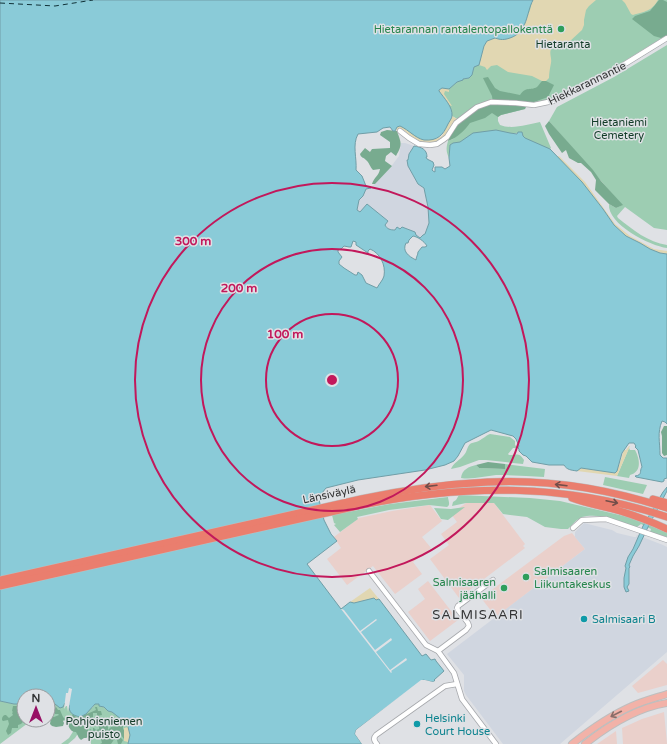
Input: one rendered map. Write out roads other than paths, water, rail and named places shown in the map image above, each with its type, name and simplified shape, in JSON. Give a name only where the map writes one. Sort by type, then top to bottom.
[{"type":"highway","name":"Länsiväylä","points":[[0,586],[411,489],[443,485],[483,482],[535,482],[600,490],[667,508]]},
{"type":"highway","name":"Länsiväylä","points":[[0,580],[329,509],[443,492],[468,490],[511,490],[560,494],[620,503],[667,517]]},
{"type":"highway","points":[[600,490],[635,495],[667,503]]},
{"type":"highway","points":[[560,494],[584,502],[621,511],[667,528]]},
{"type":"main road","points":[[572,744],[593,727],[616,714],[632,706],[667,694]]},
{"type":"main road","points":[[585,744],[598,733],[625,717],[643,709],[667,703]]},
{"type":"street","name":"Hiekkarannantie","points":[[400,131],[419,144],[434,145],[447,137],[456,123],[476,107],[491,102],[534,105],[553,101],[612,72],[667,38]]},
{"type":"street","points":[[573,528],[582,520],[606,519],[667,540]]},
{"type":"street","points":[[369,571],[426,645],[438,651],[454,673],[462,699],[496,744]]},
{"type":"street","points":[[438,651],[466,630],[469,626],[458,609],[458,606],[493,580]]},
{"type":"street","points":[[377,744],[374,740],[376,735],[445,686],[457,684]]},
{"type":"water","points":[[0,0],[533,0],[526,22],[516,35],[508,39],[502,40],[495,38],[487,41],[484,46],[479,65],[474,67],[472,75],[469,78],[457,82],[449,89],[442,88],[439,90],[450,106],[452,116],[444,131],[439,136],[433,139],[424,140],[418,138],[400,126],[397,127],[395,131],[393,131],[390,127],[383,128],[377,132],[358,134],[355,143],[356,170],[362,176],[366,186],[371,188],[366,189],[363,196],[359,200],[357,210],[360,212],[367,204],[388,221],[385,225],[388,228],[395,230],[397,227],[400,229],[402,227],[415,232],[420,238],[425,234],[429,223],[428,207],[424,188],[418,184],[408,166],[407,160],[414,146],[425,150],[427,159],[433,162],[434,165],[432,170],[435,172],[435,167],[442,167],[445,169],[450,166],[450,145],[460,142],[473,133],[496,130],[517,134],[518,132],[522,132],[525,138],[550,149],[582,182],[614,225],[626,236],[650,249],[667,254],[667,424],[662,421],[659,438],[660,455],[663,458],[667,458],[667,478],[662,482],[635,476],[640,474],[642,467],[638,450],[634,443],[629,443],[622,453],[617,471],[615,473],[581,468],[577,471],[568,469],[564,465],[549,465],[532,462],[519,451],[519,446],[513,436],[491,430],[465,443],[454,461],[445,465],[425,470],[358,480],[326,488],[319,499],[320,504],[324,520],[331,534],[337,541],[307,564],[341,609],[350,602],[354,603],[374,598],[376,600],[379,599],[422,656],[426,654],[431,660],[435,659],[444,671],[433,682],[423,680],[356,730],[355,734],[362,744],[128,744],[130,735],[128,727],[131,724],[128,718],[121,719],[104,707],[99,706],[99,704],[95,704],[86,714],[80,717],[75,715],[70,710],[69,705],[65,703],[63,707],[60,708],[56,705],[56,688],[16,688],[16,704],[0,701]],"holes":[[[413,236],[417,237],[427,246],[422,247],[418,252],[416,260],[408,255],[405,251],[405,246]],[[353,241],[356,242],[356,245],[368,253],[370,249],[377,253],[382,260],[384,276],[377,288],[366,283],[362,275],[358,272],[357,275],[355,275],[339,264],[342,257],[338,250],[344,246],[351,247]]]},
{"type":"water","points":[[667,487],[667,491],[629,565],[629,584],[627,587],[629,591],[626,592],[624,587],[624,578],[625,566],[628,557],[643,526]]},
{"type":"place","name":"Hietarannan rantalentopallokenttä","points":[[561,29]]},
{"type":"place","name":"Salmisaaren Liikuntakeskus","points":[[526,577]]},
{"type":"place","name":"Salmisaaren jäähalli","points":[[504,588]]},
{"type":"place","name":"Salmisaari B","points":[[584,619]]},
{"type":"place","name":"Helsinki Court House","points":[[417,724]]},
{"type":"district","name":"SALMISAARI","points":[[478,614]]},
{"type":"park label","name":"Hietaranta","points":[[563,44]]},
{"type":"park label","name":"Hietaniemi Cemetery","points":[[619,128]]},
{"type":"park label","name":"Pohjoisniemen puisto","points":[[104,727]]}]
